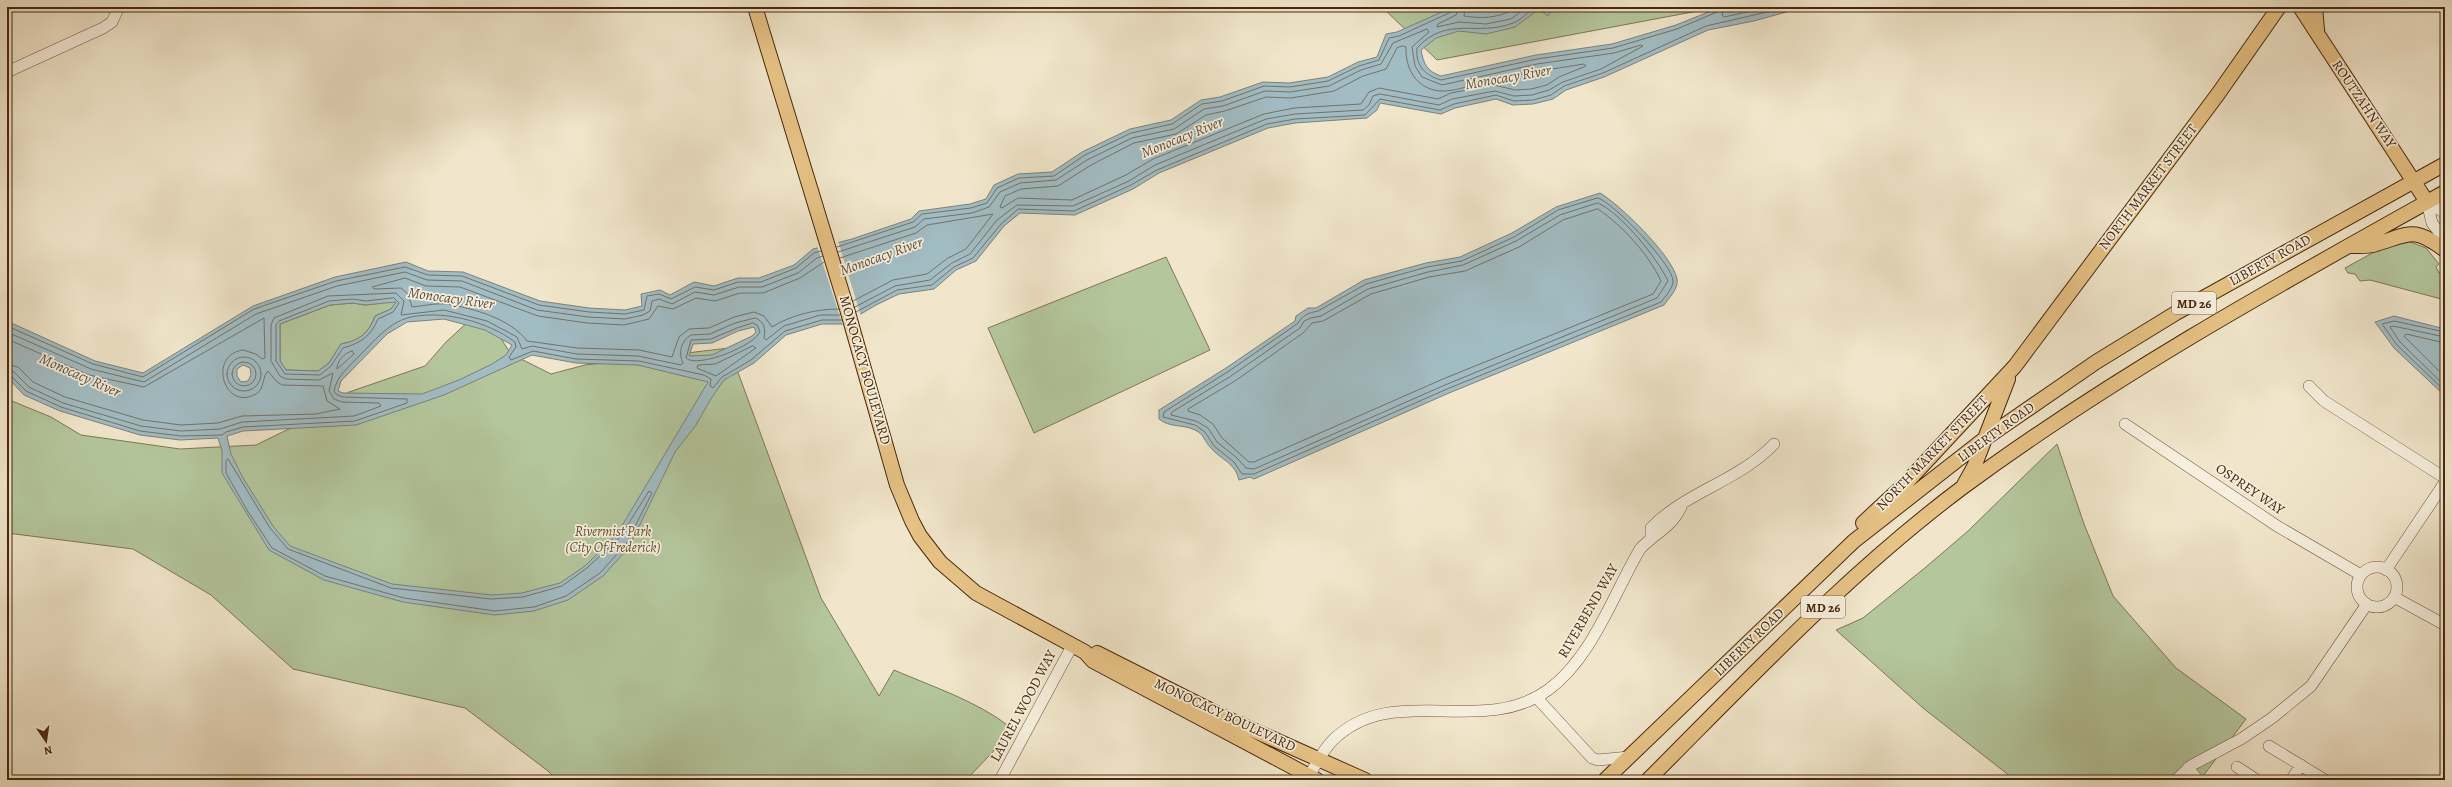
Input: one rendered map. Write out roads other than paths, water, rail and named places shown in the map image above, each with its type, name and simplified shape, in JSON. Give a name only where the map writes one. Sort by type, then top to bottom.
[{"type":"main road","name":"MONOCACY BOULEVARD","points":[[755,7],[887,445],[897,484],[905,506],[920,536],[940,562],[976,593],[1085,652],[1093,661],[1313,778]]},
{"type":"main road","name":"NORTH MARKET STREET","points":[[1854,541],[1859,527],[1907,482],[2015,366],[2213,100],[2279,7]]},
{"type":"main road","name":"ROUTZAHN WAY","points":[[2300,7],[2428,202]]},
{"type":"main road","points":[[2315,7],[2317,32]]},
{"type":"main road","name":"LIBERTY ROAD","points":[[1605,780],[1854,541],[1984,440],[2083,370],[2164,320],[2445,164]]},
{"type":"main road","name":"LIBERTY ROAD","points":[[1648,780],[1821,609],[1962,488],[2113,383],[2219,318],[2445,192]]},
{"type":"main road","points":[[2347,246],[2375,245],[2396,236],[2410,234],[2426,237],[2445,250]]},
{"type":"main road","name":"NORTH MARKET STREET","points":[[1962,488],[1974,467],[2005,385],[2015,366]]},
{"type":"main road","name":"MONOCACY BOULEVARD","points":[[1085,652],[1095,652],[1226,718],[1366,780]]},
{"type":"street","points":[[7,72],[103,28],[112,22],[119,7]]},
{"type":"street","points":[[2428,202],[2445,213]]},
{"type":"street","points":[[2428,202],[2432,224],[2445,240]]},
{"type":"street","points":[[2309,386],[2324,401],[2445,478]]},
{"type":"street","name":"OSPREY WAY","points":[[2124,424],[2272,522],[2361,575]]},
{"type":"street","name":"RIVERBEND WAY","points":[[1313,778],[1319,759],[1331,742],[1345,731],[1359,723],[1382,714],[1412,710],[1492,712],[1521,705],[1536,697],[1557,682],[1577,662],[1637,555],[1651,537],[1658,535],[1676,517],[1680,507],[1692,498],[1749,466],[1774,444]]},
{"type":"street","points":[[2386,570],[2445,482]]},
{"type":"street","points":[[2372,568],[2386,570],[2395,579],[2396,591],[2394,597],[2385,605],[2379,607],[2367,604],[2358,594],[2357,588],[2361,575],[2372,568]]},
{"type":"street","points":[[2394,597],[2445,625]]},
{"type":"street","points":[[2176,780],[2188,768],[2241,739],[2311,686],[2367,604]]},
{"type":"street","name":"LAUREL WOOD WAY","points":[[1006,778],[1072,646]]},
{"type":"street","points":[[1536,697],[1592,758],[1598,760],[1629,757]]},
{"type":"street","points":[[2269,746],[2326,780]]},
{"type":"street","points":[[2291,780],[2301,765]]},
{"type":"street","points":[[2237,767],[2257,780]]},
{"type":"street","points":[[2188,768],[2198,780]]},
{"type":"water","name":"Monocacy River","points":[[1453,7],[1555,7],[1548,16],[1539,9],[1515,27],[1486,34],[1459,31],[1436,38],[1421,50],[1423,60],[1429,70],[1441,76],[1536,55],[1612,44],[1676,25],[1721,7],[1804,7],[1754,21],[1708,30],[1604,77],[1566,90],[1553,99],[1533,104],[1513,105],[1496,99],[1455,108],[1441,114],[1380,103],[1377,110],[1367,118],[1295,123],[1268,128],[1159,173],[1133,189],[1075,215],[1020,213],[1004,226],[976,261],[956,270],[934,289],[899,294],[876,305],[844,324],[822,324],[786,335],[754,363],[724,380],[712,397],[696,425],[675,452],[629,547],[603,576],[568,600],[534,611],[495,615],[403,602],[324,580],[269,550],[222,473],[222,451],[218,438],[180,440],[140,435],[60,411],[24,395],[7,377],[7,321],[95,361],[143,373],[253,306],[335,277],[406,262],[428,271],[463,272],[540,301],[589,308],[625,310],[642,306],[641,294],[660,290],[670,295],[694,282],[714,286],[738,278],[759,278],[794,265],[813,249],[852,239],[911,219],[919,211],[970,204],[986,199],[994,185],[1018,174],[1052,172],[1082,152],[1130,129],[1171,120],[1201,100],[1220,97],[1263,82],[1289,83],[1328,77],[1358,62],[1377,57],[1386,34],[1397,32]],"holes":[[[396,302],[391,309],[375,316],[366,332],[353,341],[341,344],[329,363],[318,371],[286,370],[280,361],[280,324],[330,305],[353,303],[365,305]],[[444,319],[485,330],[512,345],[506,355],[492,364],[459,380],[422,394],[343,393],[338,391],[341,381],[387,334],[407,322]],[[754,327],[756,332],[752,336],[712,355],[689,356],[693,344],[712,343],[738,331]],[[532,355],[576,363],[638,365],[708,382],[617,534],[585,566],[560,583],[522,593],[492,595],[392,584],[290,546],[273,526],[243,478],[231,454],[227,436],[243,431],[356,425],[444,395]],[[243,365],[250,368],[251,375],[248,381],[241,382],[237,376],[237,369]]]},
{"type":"water","points":[[1600,193],[1632,219],[1666,257],[1673,269],[1677,279],[1677,286],[1664,305],[1449,393],[1254,479],[1250,477],[1239,480],[1231,465],[1215,452],[1198,432],[1190,428],[1168,424],[1159,419],[1159,410],[1226,368],[1295,321],[1296,316],[1308,308],[1316,308],[1364,280],[1426,263],[1460,257],[1512,233],[1556,207]]},
{"type":"water","points":[[2394,316],[2445,329],[2445,396],[2394,348],[2375,322]]},
{"type":"park label","name":"Rivermist Park (City Of Frederick)","points":[[613,540]]}]
